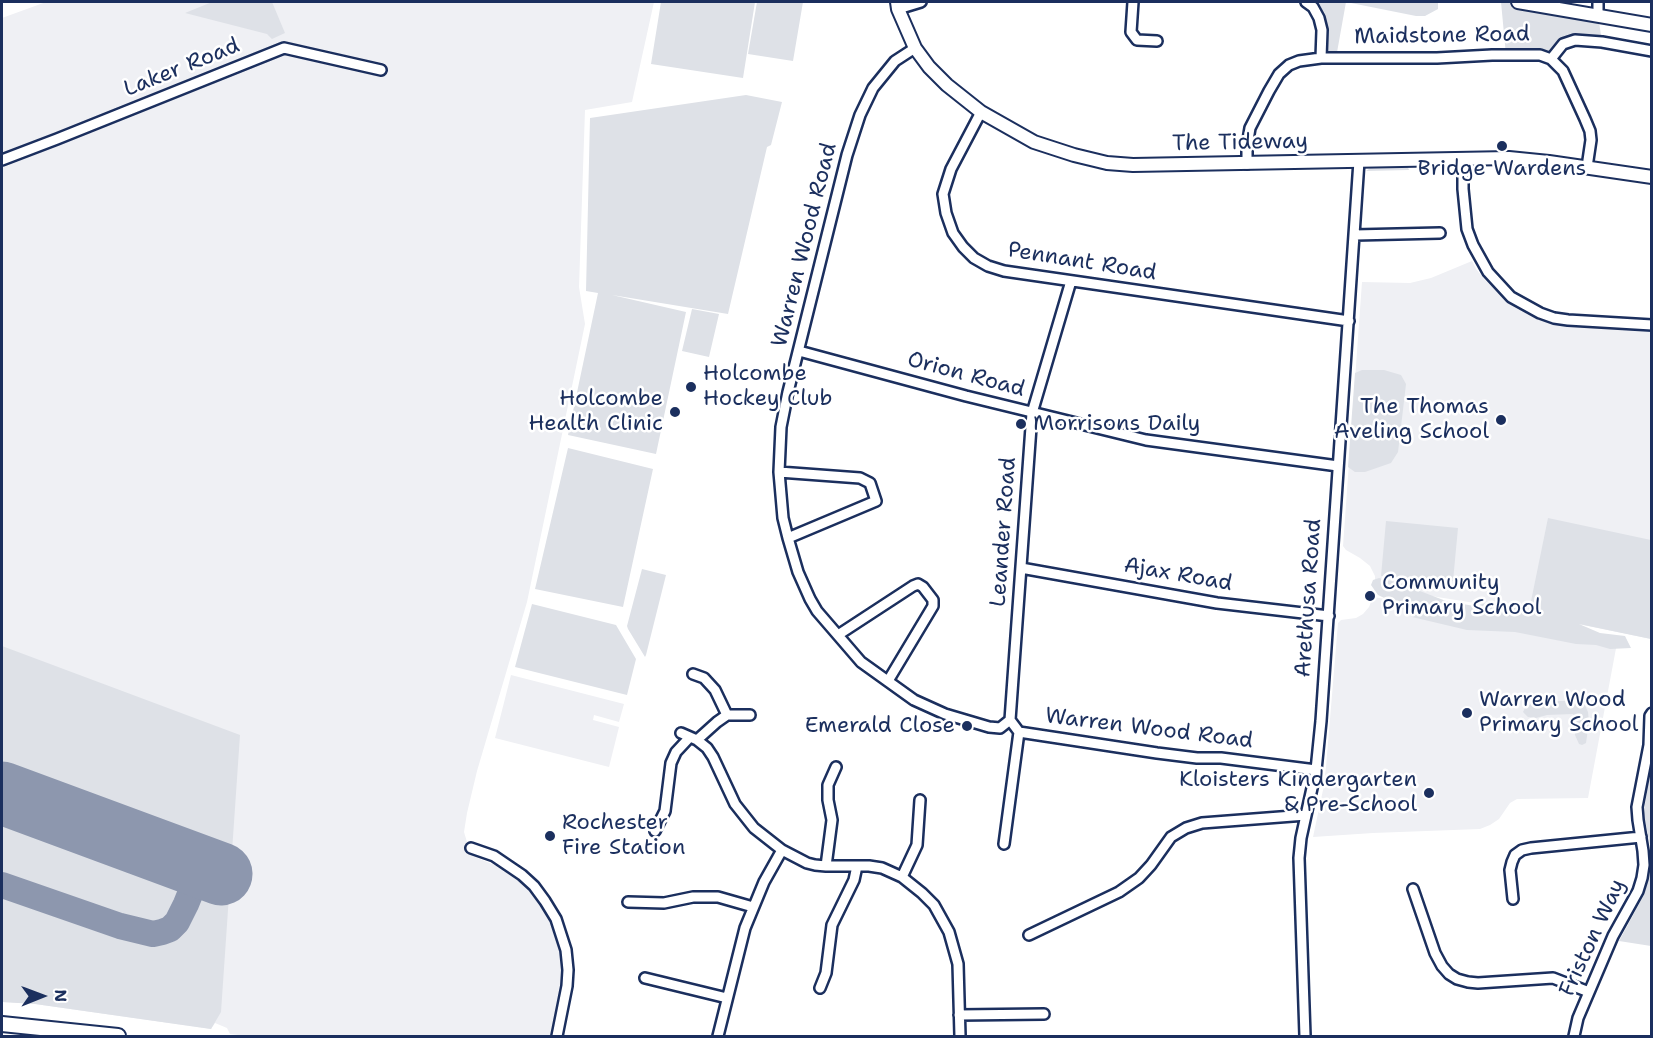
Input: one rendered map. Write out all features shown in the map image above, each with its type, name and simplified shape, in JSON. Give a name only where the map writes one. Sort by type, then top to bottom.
[{"type":"main road","points":[[2,1024],[118,1036]]},
{"type":"street","points":[[897,5],[921,2]]},
{"type":"street","points":[[1133,2],[1131,32],[1137,40],[1157,41]]},
{"type":"street","name":"Maidstone Road","points":[[1306,2],[1313,7],[1319,18],[1322,30],[1321,57],[1437,58],[1540,55],[1551,59],[1563,44],[1575,40],[1602,42],[1652,51]]},
{"type":"street","name":"Maidstone Road","points":[[1518,2],[1652,25]]},
{"type":"street","points":[[1598,2],[1598,15]]},
{"type":"street","name":"The Tideway","points":[[897,5],[915,48],[929,67],[947,85],[981,112],[1034,142],[1107,163],[1133,165],[1247,164],[1530,159],[1652,177]]},
{"type":"street","name":"Laker Road","points":[[2,160],[284,48],[381,70]]},
{"type":"street","name":"Warren Wood Road","points":[[915,48],[891,65],[873,88],[860,115],[841,180],[781,427],[779,472],[783,518],[798,572],[810,599],[817,611],[861,662],[915,700],[953,717],[1000,728],[1010,720],[1019,732],[1157,753],[1197,758],[1221,758],[1316,770]]},
{"type":"street","points":[[1247,164],[1250,128],[1279,74],[1289,65],[1321,57]]},
{"type":"street","points":[[1551,59],[1563,71],[1590,131],[1587,167]]},
{"type":"street","name":"Pennant Road","points":[[981,112],[951,169],[943,194],[946,213],[953,233],[974,258],[988,266],[1005,271],[1348,321]]},
{"type":"street","points":[[1463,159],[1467,229],[1488,272],[1511,297],[1554,318],[1652,325]]},
{"type":"street","name":"Arethusa Road","points":[[1305,1036],[1299,858],[1316,770],[1329,615],[1359,161]]},
{"type":"street","points":[[1355,235],[1440,233]]},
{"type":"street","name":"Leander Road","points":[[1010,720],[1032,413],[1071,281]]},
{"type":"street","name":"Orion Road","points":[[799,351],[1032,413],[1146,440],[1338,466]]},
{"type":"street","points":[[779,472],[860,478],[870,483],[876,501],[788,538]]},
{"type":"street","name":"Ajax Road","points":[[1021,568],[1217,603],[1329,615]]},
{"type":"street","points":[[838,635],[913,586],[918,584],[923,587],[933,600],[933,606],[888,681]]},
{"type":"street","points":[[693,674],[704,678],[715,690],[727,715]]},
{"type":"street","name":"Friston Way","points":[[1574,1036],[1578,1018],[1613,936],[1640,885],[1644,850],[1637,807],[1652,713]]},
{"type":"street","points":[[655,831],[665,811],[670,763],[676,752],[689,737],[727,715],[750,715]]},
{"type":"street","points":[[1004,844],[1019,732]]},
{"type":"street","points":[[689,737],[707,748],[738,809],[754,828],[782,850],[807,862],[826,866],[882,868],[902,877],[934,905],[949,932],[958,963],[960,1036]]},
{"type":"street","points":[[826,866],[832,820],[828,785],[836,767]]},
{"type":"street","points":[[902,877],[918,845],[920,800]]},
{"type":"street","points":[[1029,934],[1119,892],[1139,878],[1171,837],[1186,828],[1203,823],[1306,815]]},
{"type":"street","points":[[1513,899],[1510,870],[1515,855],[1522,850],[1641,837]]},
{"type":"street","points":[[471,848],[494,856],[522,875],[534,886],[556,919],[566,950],[568,970],[557,1036]]},
{"type":"street","points":[[718,1036],[745,928],[764,882],[782,850]]},
{"type":"street","points":[[820,988],[826,973],[832,925],[854,880],[857,866]]},
{"type":"street","points":[[1413,889],[1435,953],[1442,966],[1457,979],[1478,983],[1553,978],[1589,992]]},
{"type":"street","points":[[628,902],[664,903],[693,897],[718,897],[753,907]]},
{"type":"street","points":[[645,978],[727,998]]},
{"type":"street","points":[[959,1015],[1044,1014]]},
{"type":"shaded area","points":[[46,2],[654,2],[632,102],[585,110],[579,287],[585,324],[527,602],[477,771],[464,832],[467,842],[465,853],[497,866],[521,882],[540,903],[556,935],[561,957],[562,978],[551,1036],[247,1036],[230,1034],[227,1028],[215,1023],[211,1029],[35,1004],[2,1002],[2,168],[158,104],[2,164],[2,18]]},
{"type":"shaded area","points":[[212,2],[272,2],[285,33],[272,39],[267,34],[185,13]]},
{"type":"shaded area","points":[[661,2],[755,2],[743,78],[651,64]]},
{"type":"shaded area","points":[[757,2],[803,2],[793,61],[748,54]]},
{"type":"shaded area","points":[[1306,2],[1346,2],[1336,58],[1321,58],[1322,30]]},
{"type":"shaded area","points":[[1346,2],[1438,2],[1438,9],[1425,16],[1416,16]]},
{"type":"shaded area","points":[[1501,2],[1518,2],[1598,15],[1602,42],[1575,40],[1551,59],[1506,55]]},
{"type":"shaded area","points":[[746,95],[782,102],[771,145],[767,147],[728,314],[612,295],[686,312],[656,454],[568,435],[598,293],[586,291],[590,118]]},
{"type":"shaded area","points":[[1407,165],[1409,170],[1366,171],[1373,166]]},
{"type":"shaded area","name":"The Thomas Aveling School","points":[[1472,261],[1486,281],[1511,302],[1534,316],[1561,325],[1651,330],[1651,639],[1481,604],[1375,587],[1375,576],[1370,566],[1343,546],[1362,282],[1410,283],[1431,278]]},
{"type":"shaded area","points":[[692,309],[719,314],[709,357],[682,351]]},
{"type":"shaded area","points":[[1362,370],[1384,370],[1401,375],[1406,384],[1398,452],[1391,463],[1365,472],[1355,472],[1348,467],[1355,373]]},
{"type":"shaded area","points":[[568,448],[653,469],[623,607],[535,589]]},
{"type":"shaded area","points":[[1548,518],[1651,540],[1651,639],[1579,624],[1600,633],[1625,636],[1631,648],[1610,649],[1515,632],[1467,630],[1412,617],[1397,604],[1378,595],[1371,585],[1373,580],[1379,578],[1446,601],[1474,606],[1491,602],[1529,611]]},
{"type":"shaded area","points":[[1386,521],[1458,528],[1453,581],[1381,576]]},
{"type":"shaded area","points":[[642,569],[666,575],[645,657],[627,626]]},
{"type":"shaded area","name":"Warren Wood Primary School","points":[[1373,597],[1478,614],[1617,643],[1588,798],[1517,799],[1510,803],[1499,819],[1480,829],[1313,837],[1326,767],[1338,623],[1341,620],[1356,618],[1363,614]]},
{"type":"shaded area","points":[[532,604],[616,625],[636,659],[627,695],[515,667]]},
{"type":"shaded area","points":[[2,646],[240,735],[221,1012],[211,1029],[35,1004],[2,1002]]},
{"type":"shaded area","points":[[511,675],[624,704],[619,722],[594,715],[593,720],[619,727],[609,767],[495,738]]},
{"type":"shaded area","points":[[1554,701],[1584,703],[1589,722],[1586,743],[1579,744],[1575,735],[1573,714],[1547,715],[1536,718],[1528,717],[1523,712],[1526,706],[1534,703]]},
{"type":"shaded area","points":[[1651,770],[1651,851],[1644,814]]},
{"type":"shaded area","points":[[1651,868],[1651,946],[1619,941],[1644,895]]},
{"type":"taxiway","points":[[2,885],[120,926],[153,934],[170,929],[177,922],[201,867]]},
{"type":"runway","points":[[2,793],[221,874]]},
{"type":"place","name":"Bridge Wardens","points":[[1502,146]]},
{"type":"place","name":"Holcombe Hockey Club","points":[[691,387]]},
{"type":"place","name":"Holcombe Health Clinic","points":[[675,412]]},
{"type":"place","name":"The Thomas Aveling School","points":[[1501,420]]},
{"type":"place","name":"Morrisons Daily","points":[[1021,424]]},
{"type":"place","name":"Community Primary School","points":[[1370,596]]},
{"type":"place","name":"Warren Wood Primary School","points":[[1467,713]]},
{"type":"place","name":"Emerald Close","points":[[967,726]]},
{"type":"place","name":"Kloisters Kindergarten & Pre-School","points":[[1429,793]]},
{"type":"place","name":"Rochester Fire Station","points":[[550,836]]}]
